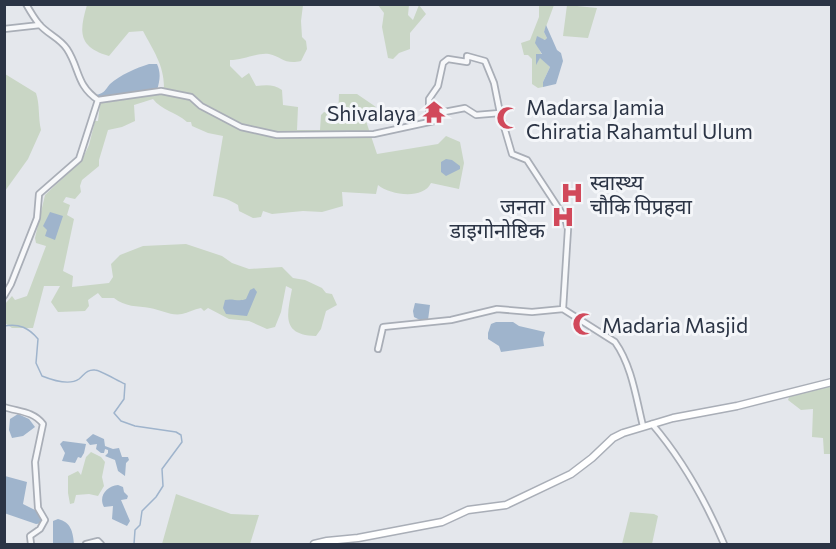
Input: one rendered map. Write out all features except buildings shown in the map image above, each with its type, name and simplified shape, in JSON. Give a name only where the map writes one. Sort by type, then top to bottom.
[{"type":"street","points":[[26,4],[40,26],[68,50],[82,84],[89,94],[98,100],[161,91],[190,97],[201,106],[241,127],[277,135],[374,134],[434,121],[439,113],[449,110],[465,108],[476,116],[500,113]]},
{"type":"street","points":[[4,29],[40,26]]},
{"type":"street","points":[[434,121],[429,111],[429,99],[438,86],[444,63],[448,59],[467,62],[467,56],[485,61],[494,83],[512,154],[527,160],[566,218],[568,229],[563,309]]},
{"type":"street","points":[[4,296],[37,218],[39,194],[79,159],[98,100]]},
{"type":"street","points":[[378,349],[383,327],[451,320],[486,314],[497,309],[531,312],[563,309],[615,342],[628,366],[643,426]]},
{"type":"street","points":[[314,544],[442,522],[468,510],[506,505],[571,474],[613,438],[643,426],[737,406],[831,382]]},
{"type":"street","points":[[4,407],[37,417],[42,424],[35,462],[38,508],[45,520],[40,529],[30,536],[31,544]]},
{"type":"street","points":[[652,424],[668,442],[714,520],[724,544]]},
{"type":"street","points":[[86,544],[98,541],[101,544]]},
{"type":"green space","points":[[87,5],[303,5],[302,37],[306,41],[307,49],[301,61],[287,61],[265,54],[230,60],[230,66],[242,78],[249,73],[256,86],[267,85],[282,90],[283,105],[298,107],[297,130],[320,130],[321,115],[324,112],[332,114],[338,120],[339,94],[357,94],[376,107],[366,121],[377,154],[438,144],[446,136],[460,142],[464,163],[459,189],[431,183],[421,192],[406,194],[390,191],[378,185],[376,194],[342,192],[343,206],[322,212],[272,214],[263,211],[261,217],[253,218],[239,211],[235,203],[213,196],[223,136],[192,126],[191,122],[187,122],[153,99],[134,105],[135,121],[108,130],[99,166],[82,180],[81,192],[75,199],[66,197],[63,202],[70,205],[67,215],[74,219],[63,271],[73,276],[72,287],[109,283],[113,277],[111,264],[120,255],[143,246],[186,244],[222,256],[232,263],[249,269],[282,267],[293,278],[305,280],[322,288],[326,293],[332,294],[337,305],[326,311],[321,329],[316,336],[305,335],[292,328],[288,315],[292,289],[286,286],[281,312],[275,327],[267,329],[249,321],[229,319],[208,308],[204,311],[201,308],[174,314],[127,305],[114,298],[102,298],[98,293],[88,300],[89,306],[85,311],[58,312],[51,302],[60,286],[44,286],[33,328],[12,328],[5,323],[5,304],[12,296],[15,300],[27,296],[46,246],[36,243],[35,238],[45,195],[82,160],[89,145],[95,121],[98,121],[100,104],[115,97],[164,87],[160,65],[143,31],[129,32],[109,56],[91,48],[86,43],[82,31]]},
{"type":"green space","points":[[378,5],[409,5],[408,15],[413,20],[419,5],[426,14],[410,33],[410,49],[399,53],[393,59],[388,58],[382,27],[384,13]]},
{"type":"green space","points":[[539,5],[554,5],[544,32],[547,38],[546,40],[541,39],[538,47],[542,55],[536,54],[536,64],[540,57],[550,67],[543,87],[538,88],[532,84],[532,59],[524,55],[521,43],[530,40],[539,17]]},
{"type":"green space","points":[[567,5],[597,8],[588,38],[563,36]]},
{"type":"green space","points":[[5,74],[36,93],[41,130],[28,159],[5,191]]},
{"type":"green space","points":[[831,386],[831,454],[824,454],[823,438],[812,437],[813,409],[801,410],[788,400],[790,395]]},
{"type":"green space","points":[[91,452],[105,462],[102,477],[104,486],[98,496],[76,495],[74,503],[70,504],[68,476],[78,471],[81,475],[86,457]]},
{"type":"green space","points":[[176,494],[231,514],[259,515],[250,544],[162,544]]},
{"type":"green space","points":[[630,512],[658,516],[652,544],[622,544]]},
{"type":"water","points":[[546,25],[563,61],[556,84],[543,87],[550,67],[540,58],[536,65],[536,54],[542,54],[535,43],[537,36],[545,40],[547,38],[544,32]]},
{"type":"water","points":[[149,64],[157,64],[158,67],[160,77],[157,90],[101,98],[96,95],[123,75]]},
{"type":"water","points":[[446,159],[452,160],[460,166],[460,169],[446,176],[441,172],[441,162]]},
{"type":"water","points":[[50,212],[63,216],[55,240],[45,236],[47,230],[43,226]]},
{"type":"water","points":[[254,288],[257,292],[247,316],[226,314],[223,308],[225,300],[246,299],[250,290]]},
{"type":"water","points":[[415,303],[430,305],[428,320],[414,317]]},
{"type":"water","points":[[513,322],[519,326],[545,332],[544,346],[501,352],[499,346],[488,339],[491,324]]},
{"type":"water","points":[[18,414],[29,419],[35,427],[23,436],[12,438],[9,430],[10,419]]},
{"type":"water","points":[[93,434],[104,439],[105,446],[113,449],[119,448],[122,457],[128,457],[125,476],[118,471],[115,460],[105,456],[108,450],[105,449],[104,453],[101,453],[96,449],[97,444],[90,445],[86,440]]},
{"type":"water","points":[[63,441],[86,444],[84,453],[75,463],[62,461],[65,453],[60,444]]},
{"type":"water","points":[[5,476],[27,482],[23,504],[37,511],[43,523],[36,524],[4,513]]},
{"type":"water","points":[[118,485],[123,487],[128,496],[127,499],[121,500],[130,521],[127,526],[112,519],[113,506],[104,507],[102,503],[105,492],[110,487]]},
{"type":"water","points":[[58,519],[66,522],[70,528],[74,544],[53,544],[53,521]]},
{"type":"waterway","points":[[4,326],[23,327],[38,339],[36,363],[42,376],[60,382],[70,382],[79,379],[90,370],[101,372],[125,384],[124,399],[114,413],[121,421],[181,435],[182,442],[162,469],[163,486],[142,511],[140,525],[135,530],[134,544]]},
{"type":"place","name":"Shivalaya","points":[[434,112]]},
{"type":"place","name":"Madarsa Jamia Chiratia Rahamtul Ulum","points":[[508,118]]},
{"type":"place","name":"स्वास्थ्य चाैकि पिप्रहवा","points":[[572,193]]},
{"type":"place","name":"जनता डाइगोनोष्टिक","points":[[563,217]]},
{"type":"place","name":"Madaria Masjid","points":[[584,324]]}]
